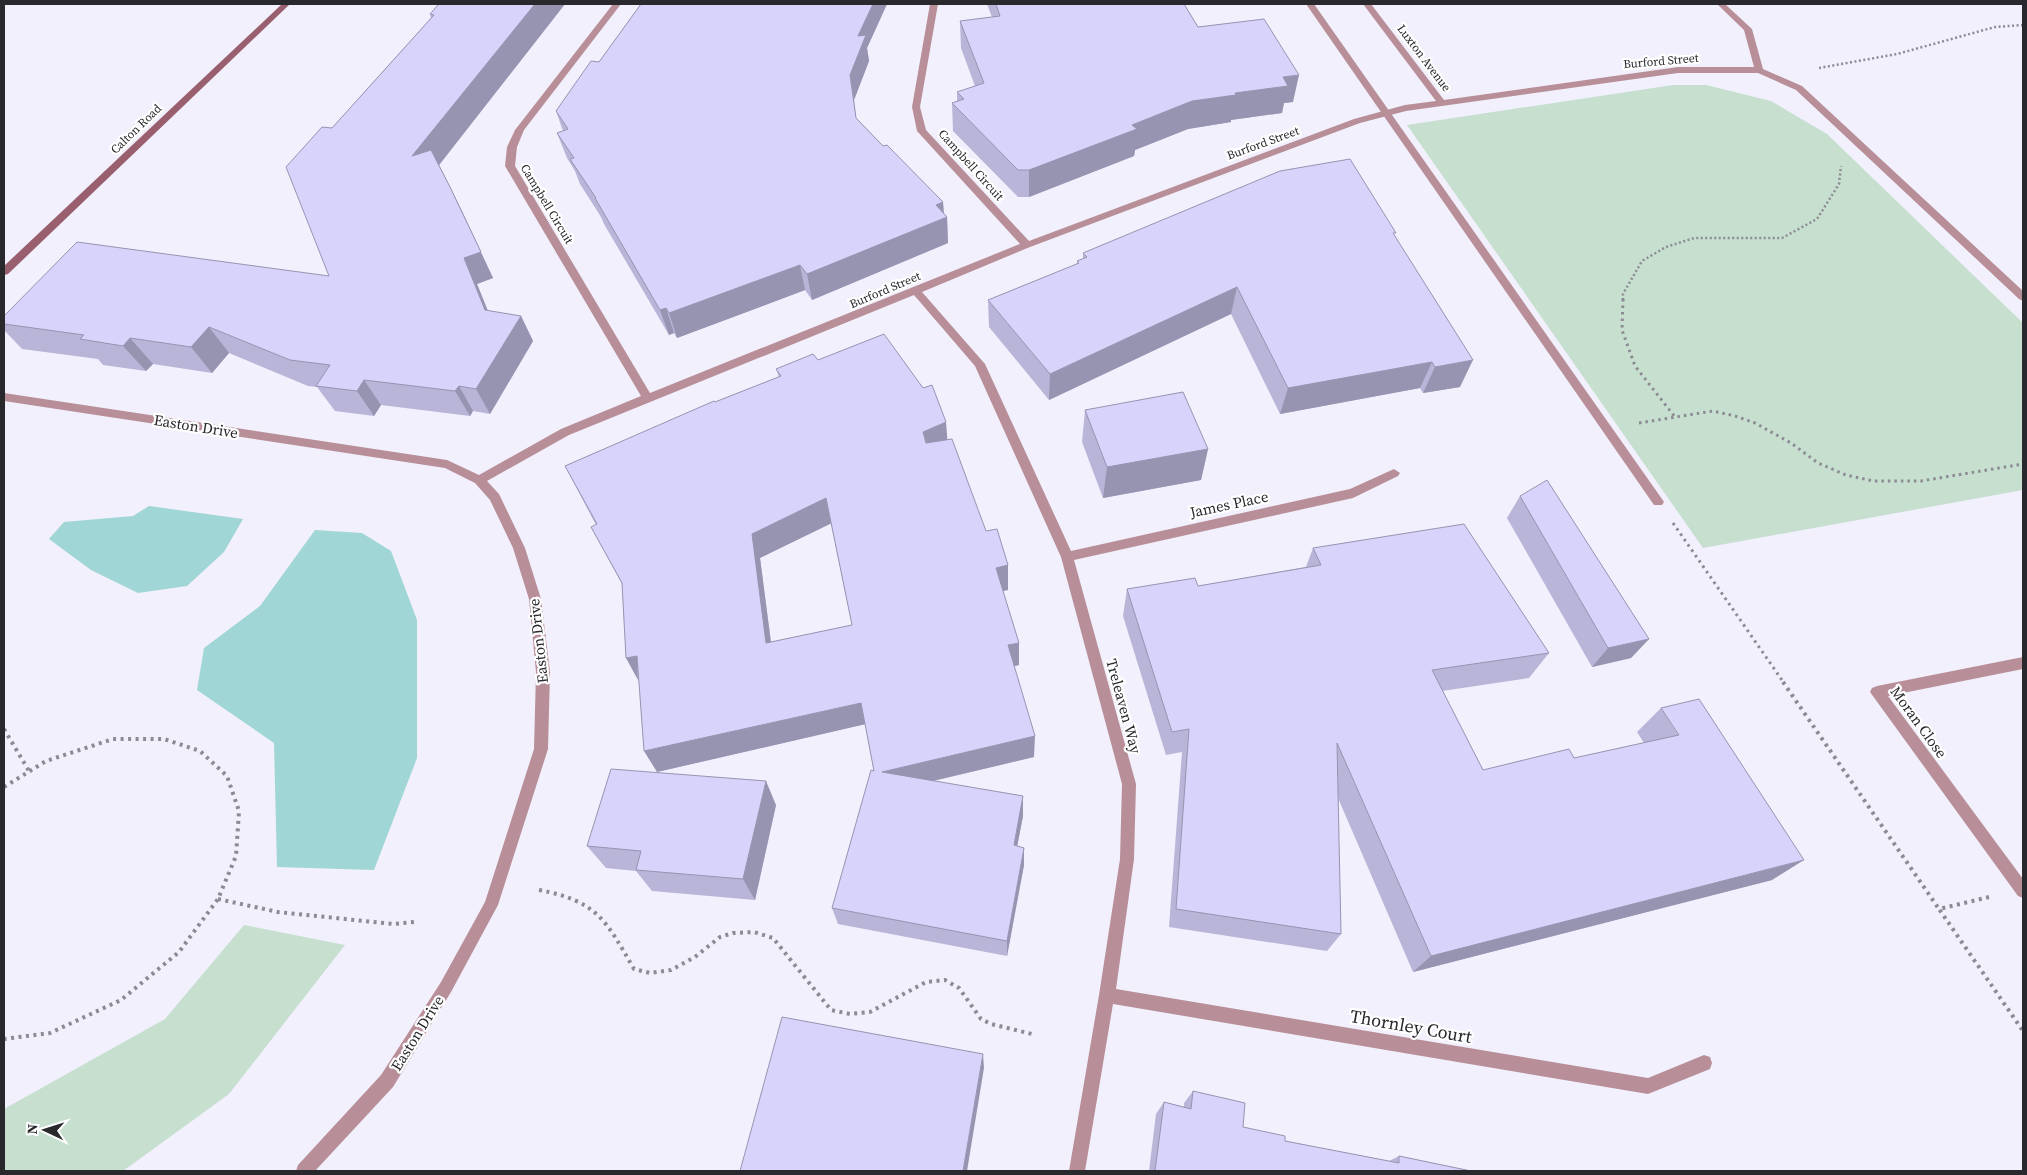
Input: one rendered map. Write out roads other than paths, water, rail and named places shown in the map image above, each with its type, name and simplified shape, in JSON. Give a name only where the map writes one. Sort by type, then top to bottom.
[{"type":"main road","name":"Calton Road","points":[[4,272],[286,4]]},
{"type":"street","name":"Campbell Circuit","points":[[617,4],[520,130],[512,147],[510,166],[648,398]]},
{"type":"street","name":"Campbell Circuit","points":[[934,4],[916,107],[922,131],[1027,245]]},
{"type":"street","points":[[1310,4],[1658,502]]},
{"type":"street","name":"Luxton Avenue","points":[[1367,4],[1442,103]]},
{"type":"street","points":[[1721,4],[1748,29],[1759,70]]},
{"type":"street","name":"Burford Street","points":[[480,480],[565,432],[648,398],[1027,245],[1347,125],[1406,108],[1678,70],[1759,70],[1799,88],[2023,297]]},
{"type":"street","name":"Treleaven Way","points":[[916,290],[980,364],[1067,557],[1129,784],[1127,859],[1107,995],[1077,1171]]},
{"type":"street","name":"Easton Drive","points":[[4,397],[447,464],[480,480],[495,497],[519,548],[535,599],[543,672],[541,749],[491,905],[450,979],[387,1081],[304,1171]]},
{"type":"street","name":"James Place","points":[[1067,557],[1354,493],[1394,473]]},
{"type":"street","name":"Moran Close","points":[[2023,663],[1877,692],[2023,891]]},
{"type":"street","name":"Thornley Court","points":[[1107,995],[1648,1086],[1704,1063]]}]
